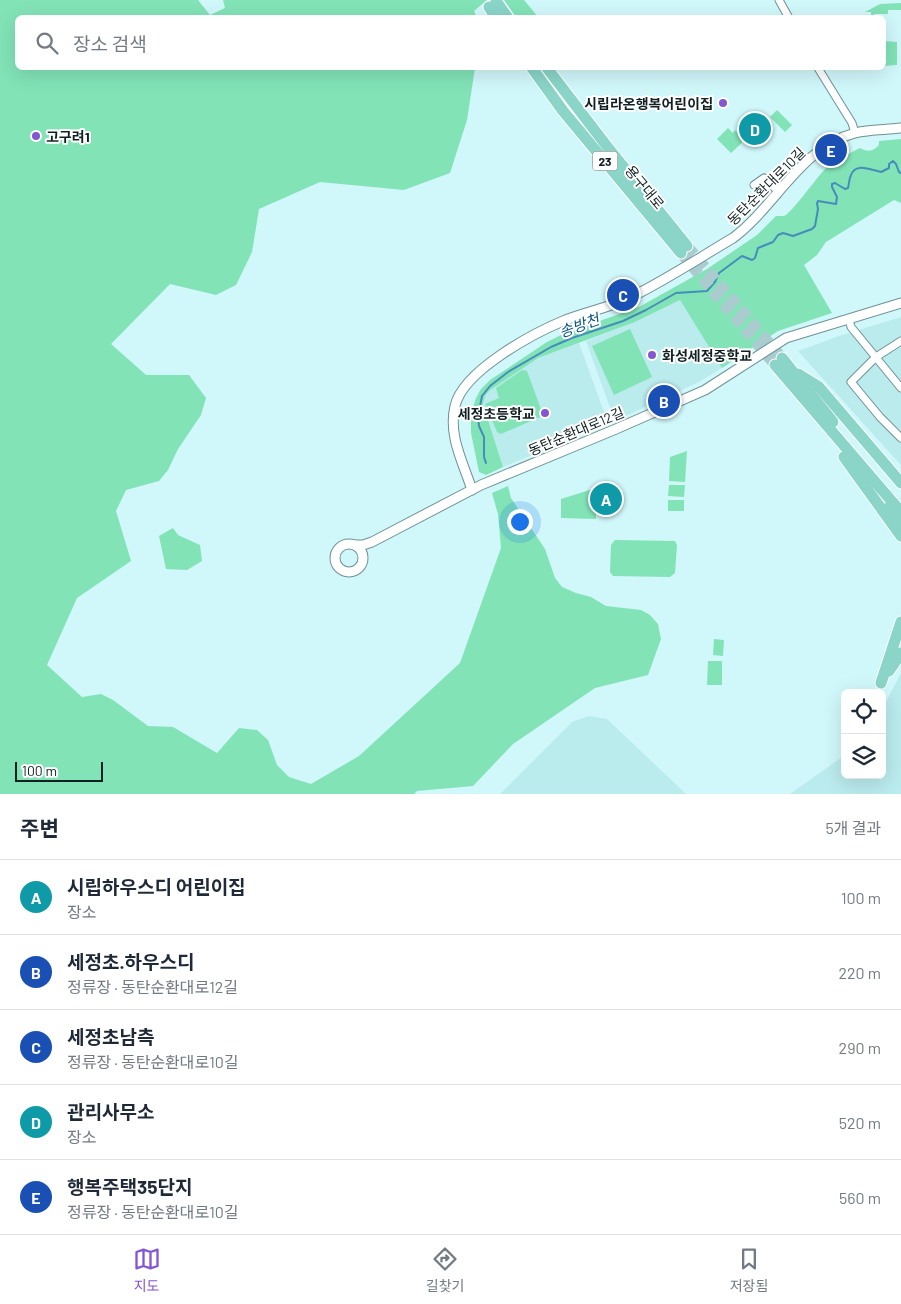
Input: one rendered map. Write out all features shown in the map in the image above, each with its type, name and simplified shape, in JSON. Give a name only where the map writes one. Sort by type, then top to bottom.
[{"type":"highway","points":[[495,15],[492,4],[505,15]]},
{"type":"highway","name":"용구대로","points":[[533,70],[563,111],[684,250],[549,70]]},
{"type":"highway","points":[[778,361],[901,512]]},
{"type":"highway","points":[[788,373],[796,398],[901,524]]},
{"type":"highway","points":[[788,373],[819,387],[901,483]]},
{"type":"highway","points":[[788,373],[901,501]]},
{"type":"highway","points":[[844,457],[901,536]]},
{"type":"highway","points":[[881,459],[901,476]]},
{"type":"highway","points":[[881,682],[901,622]]},
{"type":"highway","points":[[881,682],[901,632]]},
{"type":"highway","points":[[881,682],[901,644]]},
{"type":"highway","points":[[881,682],[901,653]]},
{"type":"street","points":[[779,0],[787,15]]},
{"type":"street","points":[[819,70],[852,123],[855,133]]},
{"type":"street","name":"동탄순환대로10길","points":[[472,490],[455,442],[453,423],[455,406],[462,390],[471,379],[533,335],[564,321],[635,295],[733,238],[748,226],[819,152],[834,142],[855,133],[901,128]]},
{"type":"street","points":[[754,186],[764,178],[779,192]]},
{"type":"street","name":"동탄순환대로12길","points":[[362,564],[352,572],[343,570],[337,564],[338,550],[345,544],[363,545],[372,542],[481,485],[616,430],[705,390],[786,338],[901,303]]},
{"type":"street","points":[[849,319],[851,326],[901,388]]},
{"type":"street","points":[[901,341],[876,357],[851,382],[880,417],[901,438]]},
{"type":"street","points":[[362,564],[372,542]]},
{"type":"street","points":[[355,545],[362,551],[362,564]]},
{"type":"shaded area","name":"화성세정중학교","points":[[680,300],[722,368],[699,382],[615,421],[586,341],[635,322]]},
{"type":"shaded area","points":[[901,317],[901,465],[798,351]]},
{"type":"shaded area","name":"세정초등학교","points":[[579,343],[608,423],[503,467],[483,403],[485,396],[489,391],[538,358]]},
{"type":"shaded area","points":[[901,673],[901,794],[790,794],[841,758],[841,779],[886,779],[886,702]]},
{"type":"shaded area","points":[[589,716],[607,719],[686,794],[500,794],[572,722]]},
{"type":"green space","points":[[0,0],[198,0],[210,15],[15,15],[15,70],[475,70],[467,120],[450,173],[404,190],[320,182],[259,209],[252,252],[236,285],[216,295],[170,284],[111,344],[146,375],[189,375],[206,398],[201,415],[178,449],[168,470],[159,481],[126,490],[116,511],[131,561],[77,598],[47,665],[82,697],[101,694],[113,700],[148,726],[173,727],[217,753],[239,728],[257,730],[268,740],[277,765],[289,777],[311,784],[359,756],[460,663],[501,548],[498,514],[492,493],[508,486],[511,498],[545,549],[555,578],[562,587],[591,597],[606,606],[641,610],[650,615],[658,624],[661,639],[648,675],[595,688],[513,744],[473,786],[417,791],[414,794],[0,794]]},
{"type":"green space","points":[[223,0],[487,0],[474,11],[476,15],[210,15],[225,8]]},
{"type":"green space","points":[[504,0],[524,0],[536,15],[515,15]]},
{"type":"green space","points":[[901,3],[901,10],[888,10],[888,14],[874,15],[871,15],[871,12],[865,12],[880,4]]},
{"type":"green space","points":[[886,41],[897,42],[897,65],[886,66]]},
{"type":"green space","points":[[777,110],[792,125],[785,132],[770,117]]},
{"type":"green space","points":[[728,128],[733,133],[735,130],[745,140],[731,153],[717,139]]},
{"type":"green space","points":[[901,139],[901,203],[894,200],[826,242],[817,255],[804,265],[832,313],[778,331],[722,368],[680,300],[635,322],[538,358],[489,391],[485,396],[483,404],[503,467],[486,475],[479,472],[471,433],[471,415],[476,398],[481,389],[490,380],[547,342],[563,334],[639,307],[707,269],[757,235],[776,216],[787,214],[826,168],[838,159],[860,148],[868,151],[875,149],[879,145],[879,141]]},
{"type":"green space","points":[[630,329],[652,377],[614,395],[592,346]]},
{"type":"green space","points":[[522,370],[527,371],[542,412],[540,417],[501,434],[497,432],[485,404],[499,398],[496,388]]},
{"type":"green space","points":[[687,451],[685,482],[669,481],[670,457]]},
{"type":"green space","points":[[669,485],[685,485],[684,497],[668,496]]},
{"type":"green space","points":[[596,488],[596,519],[561,518],[561,499]]},
{"type":"green space","points":[[668,500],[684,500],[684,511],[668,511]]},
{"type":"green space","points":[[173,528],[178,535],[200,545],[202,561],[187,570],[166,569],[159,536]]},
{"type":"green space","points":[[615,540],[675,541],[677,545],[675,573],[670,577],[613,576],[610,572],[611,545]]},
{"type":"green space","points":[[714,639],[724,640],[723,656],[713,655]]},
{"type":"green space","points":[[708,661],[722,661],[722,685],[707,685]]},
{"type":"waterway","name":"송방천","points":[[486,463],[484,457],[484,437],[479,426],[478,417],[482,396],[490,386],[508,372],[551,347],[623,321],[676,293],[707,291],[715,282],[719,273],[742,256],[752,260],[755,258],[758,248],[773,242],[778,235],[783,233],[793,236],[812,229],[815,226],[818,201],[836,204],[837,197],[832,184],[835,183],[845,189],[848,188],[851,175],[856,169],[864,168],[881,172],[889,168],[889,164],[893,161],[901,173]]},
{"type":"tunnel","points":[[687,246],[782,358]]},
{"type":"tunnel","points":[[681,253],[775,365]]},
{"type":"place","name":"시립라온행복어린이집","points":[[723,103]]},
{"type":"place","name":"관리사무소","points":[[755,129]]},
{"type":"place","name":"고구려1","points":[[36,136]]},
{"type":"place","name":"행복주택35단지","points":[[831,150]]},
{"type":"place","name":"세정초남측","points":[[623,295]]},
{"type":"place","name":"화성세정중학교","points":[[652,355]]},
{"type":"place","name":"세정초.하우스디","points":[[664,401]]},
{"type":"place","name":"세정초등학교","points":[[545,413]]},
{"type":"place","name":"시립하우스디 어린이집","points":[[606,499]]}]
